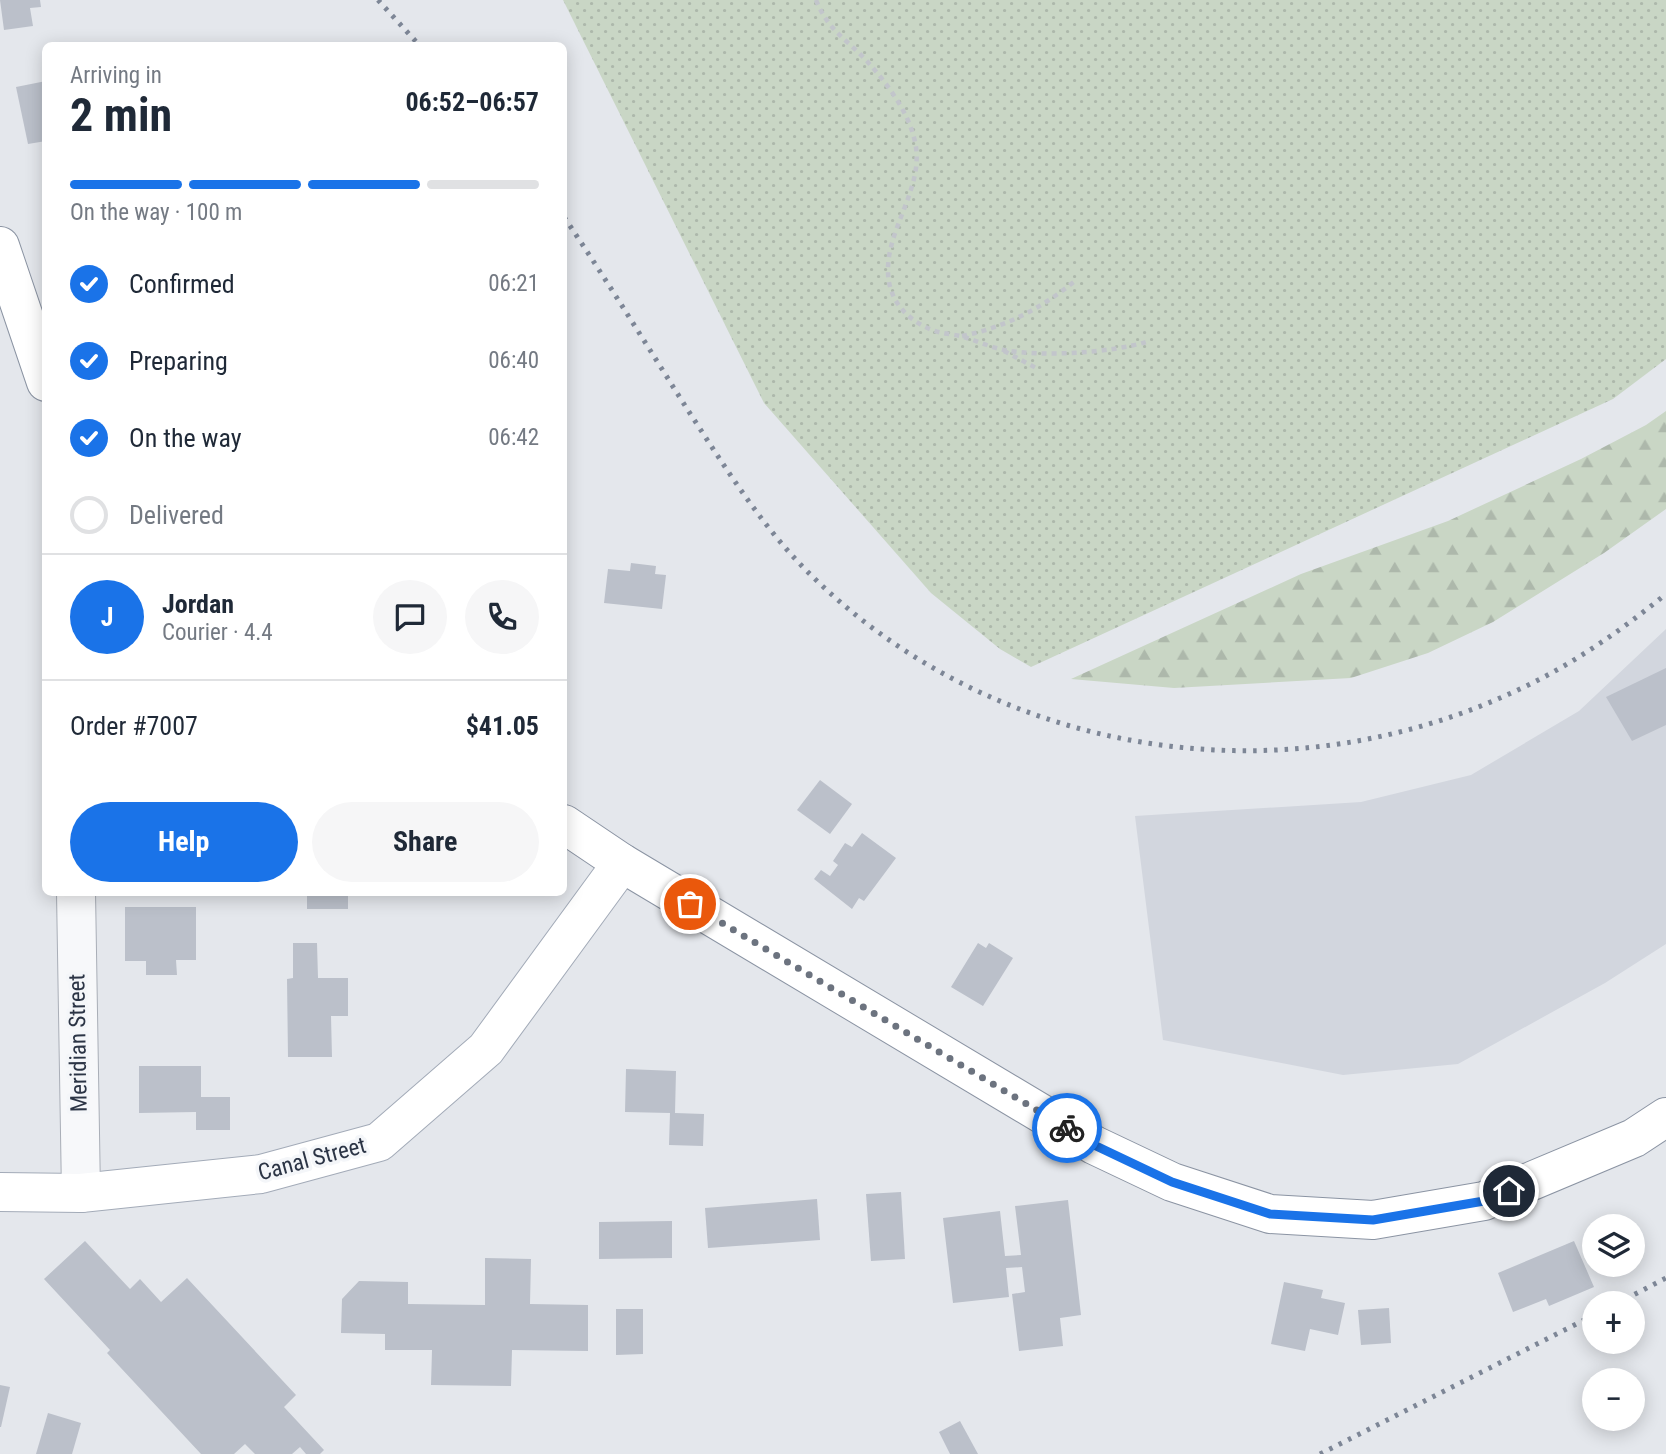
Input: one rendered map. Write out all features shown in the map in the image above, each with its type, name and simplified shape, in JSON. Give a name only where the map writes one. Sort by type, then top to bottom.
[{"type":"main road","points":[[0,246],[42,370]]},
{"type":"main road","points":[[567,826],[622,863],[1094,1145],[1172,1182],[1270,1214],[1373,1220],[1484,1201],[1634,1138],[1666,1117]]},
{"type":"main road","name":"Canal Street","points":[[0,1192],[81,1193],[261,1174],[379,1142],[486,1049],[622,863]]},
{"type":"street","name":"Meridian Street","points":[[76,896],[81,1193]]},
{"type":"path","points":[[816,0],[829,27],[865,60],[895,97],[915,141],[913,179],[888,268],[889,285],[897,303],[908,318],[926,327],[1000,349],[1038,369]]},
{"type":"path","points":[[961,336],[995,329],[1024,316],[1075,281]]},
{"type":"path","points":[[1000,349],[1036,353],[1115,351],[1146,342]]},
{"type":"shaded area","points":[[1666,629],[1666,944],[1605,983],[1458,1064],[1343,1075],[1163,1040],[1135,816],[1361,802],[1471,775],[1579,711]]},
{"type":"green space","points":[[563,0],[1666,0],[1666,359],[1613,399],[1031,667],[1000,649],[931,593],[764,403]]},
{"type":"green space","points":[[1666,411],[1666,509],[1604,553],[1493,622],[1428,653],[1351,678],[1174,688],[1071,679],[1301,574],[1448,521],[1581,459],[1646,425]]},
{"type":"building","points":[[0,0],[40,0],[41,7],[30,8],[33,26],[4,30]]},
{"type":"building","points":[[42,82],[42,142],[28,144],[16,87]]},
{"type":"building","points":[[631,563],[656,566],[655,574],[666,575],[662,609],[604,603],[608,569],[630,571]]},
{"type":"building","points":[[1666,668],[1666,725],[1632,741],[1606,697]]},
{"type":"building","points":[[820,780],[852,804],[830,834],[797,810]]},
{"type":"building","points":[[862,833],[896,858],[864,901],[859,898],[852,909],[814,879],[821,870],[830,876],[838,865],[833,861],[845,843],[852,847]]},
{"type":"building","points":[[307,896],[348,896],[348,909],[307,909]]},
{"type":"building","points":[[125,907],[196,907],[196,960],[176,960],[177,975],[146,975],[146,961],[125,961]]},
{"type":"building","points":[[293,943],[317,943],[318,978],[348,978],[348,1016],[331,1016],[332,1057],[288,1057],[287,979],[293,978]]},
{"type":"building","points":[[978,943],[986,948],[989,943],[1013,958],[983,1006],[951,987]]},
{"type":"building","points":[[139,1066],[201,1066],[201,1097],[230,1097],[230,1130],[196,1130],[196,1112],[139,1113]]},
{"type":"building","points":[[626,1069],[676,1071],[675,1113],[704,1114],[703,1146],[669,1145],[670,1113],[625,1112]]},
{"type":"building","points":[[901,1192],[905,1259],[871,1261],[866,1194]]},
{"type":"building","points":[[817,1199],[820,1240],[708,1248],[705,1208]]},
{"type":"building","points":[[1068,1200],[1081,1315],[1060,1318],[1063,1346],[1019,1351],[1012,1294],[1025,1292],[1022,1267],[1006,1268],[1009,1297],[953,1303],[943,1218],[1000,1211],[1005,1256],[1021,1255],[1015,1206]]},
{"type":"building","points":[[672,1221],[672,1258],[599,1259],[599,1222]]},
{"type":"building","points":[[85,1241],[130,1289],[140,1279],[161,1302],[187,1278],[296,1395],[284,1407],[324,1450],[320,1454],[306,1454],[300,1447],[292,1454],[255,1454],[245,1444],[234,1454],[201,1454],[107,1353],[110,1350],[44,1279]]},
{"type":"building","points":[[1574,1241],[1582,1259],[1582,1277],[1590,1277],[1594,1287],[1549,1306],[1546,1299],[1513,1312],[1498,1273]]},
{"type":"building","points":[[485,1258],[531,1259],[530,1304],[588,1305],[588,1351],[512,1350],[511,1386],[431,1385],[432,1350],[385,1350],[385,1334],[341,1333],[342,1299],[359,1281],[408,1282],[408,1304],[485,1305]]},
{"type":"building","points":[[1284,1282],[1323,1290],[1321,1298],[1345,1303],[1338,1335],[1310,1329],[1305,1351],[1271,1344]]},
{"type":"building","points":[[1389,1308],[1391,1343],[1361,1345],[1358,1310]]},
{"type":"building","points":[[616,1309],[643,1309],[643,1354],[616,1355]]},
{"type":"building","points":[[0,1385],[10,1387],[1,1427],[0,1427]]},
{"type":"building","points":[[48,1413],[81,1423],[72,1454],[36,1454]]},
{"type":"building","points":[[960,1421],[978,1454],[950,1454],[939,1432]]},
{"type":"railway","points":[[378,0],[416,42]]},
{"type":"railway","points":[[567,222],[729,473],[770,530],[801,565],[874,629],[955,680],[1043,717],[1134,741],[1229,750],[1324,746],[1418,727],[1509,694],[1591,649],[1666,594]]},
{"type":"railway","points":[[1641,1291],[1666,1278]]},
{"type":"railway","points":[[1320,1454],[1582,1321]]},
{"type":"way so far","points":[[690,904],[1067,1128]]},
{"type":"route","points":[[1067,1128],[1094,1145],[1172,1182],[1270,1214],[1373,1220],[1484,1201],[1509,1191]]}]
